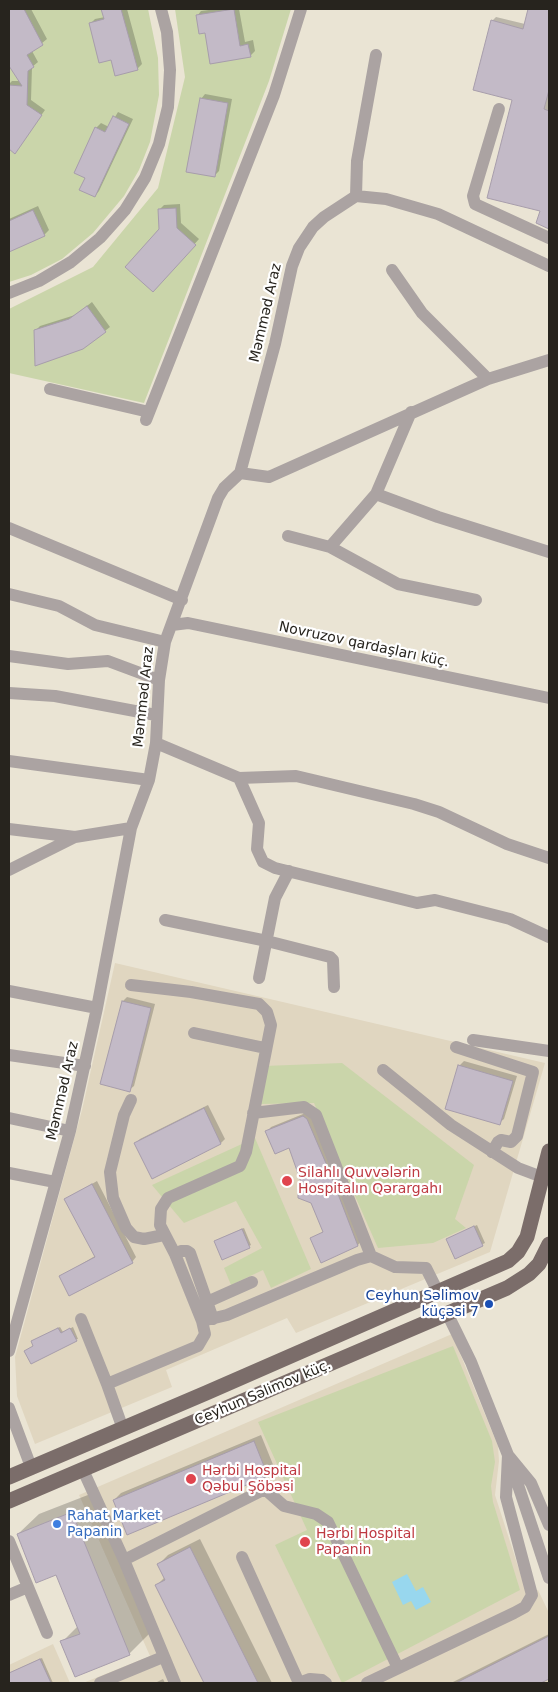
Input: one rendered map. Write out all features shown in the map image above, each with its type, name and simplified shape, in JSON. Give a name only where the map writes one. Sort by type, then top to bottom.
[{"type":"main road","name":"Ceyhun Səlimov küç.","points":[[9,1477],[508,1261],[523,1244],[532,1222],[549,1151]]},
{"type":"main road","name":"Ceyhun Səlimov küç.","points":[[9,1501],[516,1282],[539,1264],[549,1244]]},
{"type":"main road","points":[[438,1292],[448,1313]]},
{"type":"street","points":[[9,293],[39,281],[71,262],[100,238],[125,210],[145,178],[159,144],[168,107],[170,70],[167,32],[161,9]]},
{"type":"street","points":[[50,389],[147,416],[274,95],[301,9]]},
{"type":"street","points":[[376,54],[357,162],[356,196],[386,199],[438,214],[549,266]]},
{"type":"street","points":[[499,109],[473,196],[475,204],[549,238]]},
{"type":"street","name":"Məmməd Araz","points":[[9,1351],[70,1130],[97,1008],[131,828],[149,780],[156,743],[159,680],[165,642],[218,498],[224,488],[240,473],[275,344],[292,266],[299,248],[313,227],[324,217],[356,196]]},
{"type":"street","points":[[392,270],[422,314],[488,379]]},
{"type":"street","points":[[240,473],[269,477],[488,379],[549,360]]},
{"type":"street","points":[[330,547],[376,494],[411,412]]},
{"type":"street","points":[[376,494],[438,517],[549,552]]},
{"type":"street","points":[[9,528],[182,600]]},
{"type":"street","points":[[288,536],[330,547],[398,584],[476,600]]},
{"type":"street","points":[[9,594],[59,606],[96,625],[165,642]]},
{"type":"street","name":"Novruzov qardaşları küç.","points":[[172,625],[188,623],[549,698]]},
{"type":"street","points":[[9,656],[68,664],[108,661],[159,680]]},
{"type":"street","points":[[9,693],[55,696],[156,715]]},
{"type":"street","points":[[156,743],[239,778],[296,776],[414,804],[439,812],[507,844],[549,858]]},
{"type":"street","points":[[9,761],[149,780]]},
{"type":"street","points":[[239,778],[258,823],[257,849],[263,862],[289,871],[417,903],[434,900],[510,919],[549,936]]},
{"type":"street","points":[[9,828],[75,837],[131,828]]},
{"type":"street","points":[[9,870],[75,837]]},
{"type":"street","points":[[259,978],[274,898],[289,871]]},
{"type":"street","points":[[165,920],[267,940],[330,957],[333,960],[334,987]]},
{"type":"street","points":[[131,985],[190,992],[259,1004],[268,1012],[271,1025],[246,1152],[240,1166],[168,1198],[161,1209],[160,1225],[164,1235],[208,1320]]},
{"type":"street","points":[[9,991],[97,1008]]},
{"type":"street","points":[[194,1033],[265,1048]]},
{"type":"street","points":[[473,1040],[549,1051]]},
{"type":"street","points":[[456,1047],[533,1072],[517,1136],[511,1142],[501,1140],[492,1152]]},
{"type":"street","points":[[9,1055],[85,1066]]},
{"type":"street","points":[[383,1070],[428,1109],[518,1168],[542,1177]]},
{"type":"street","points":[[131,1100],[124,1115],[110,1172],[113,1198],[126,1228],[134,1236],[144,1239],[164,1235]]},
{"type":"street","points":[[253,1113],[304,1106],[316,1115],[371,1256]]},
{"type":"street","points":[[9,1118],[70,1130]]},
{"type":"street","points":[[9,1173],[55,1182]]},
{"type":"street","points":[[107,1384],[198,1346],[205,1334],[208,1320],[207,1302],[190,1254],[181,1251],[175,1254]]},
{"type":"street","points":[[208,1320],[371,1256],[395,1266],[426,1268],[438,1292]]},
{"type":"street","points":[[207,1302],[252,1282]]},
{"type":"street","points":[[448,1313],[471,1362],[508,1456],[549,1578]]},
{"type":"street","points":[[81,1319],[123,1429]]},
{"type":"street","points":[[9,1408],[31,1467]]},
{"type":"street","points":[[508,1456],[531,1483],[549,1525]]},
{"type":"street","points":[[367,1683],[525,1607],[532,1595],[506,1497],[508,1456]]},
{"type":"street","points":[[82,1470],[124,1560],[175,1683]]},
{"type":"street","points":[[124,1560],[261,1491],[267,1491],[284,1506],[316,1514],[328,1522],[398,1668]]},
{"type":"street","points":[[9,1541],[47,1633]]},
{"type":"street","points":[[242,1557],[299,1683],[310,1679],[322,1680],[326,1683]]},
{"type":"street","points":[[9,1595],[28,1587]]},
{"type":"street","points":[[100,1683],[163,1657]]},
{"type":"shaded area","name":"Silahlı Quvvələrin Hospitalın Qərargahı","points":[[115,963],[545,1063],[490,1252],[296,1333],[287,1318],[166,1370],[172,1387],[35,1444],[17,1396],[15,1357],[82,1110]]},
{"type":"shaded area","name":"Hərbi Hospital Papanin","points":[[452,1334],[498,1446],[499,1461],[495,1495],[525,1588],[538,1590],[549,1613],[549,1683],[83,1683],[150,1656],[79,1495]]},
{"type":"shaded area","points":[[53,1644],[70,1683],[9,1683],[9,1665]]},
{"type":"green space","points":[[9,9],[148,9],[158,58],[159,95],[150,142],[139,170],[124,196],[93,233],[62,259],[31,275],[9,282]]},
{"type":"green space","points":[[175,9],[291,9],[269,81],[144,403],[9,373],[9,309],[93,267],[158,188],[185,77]]},
{"type":"green space","points":[[342,1063],[474,1165],[455,1219],[466,1228],[433,1243],[378,1248],[314,1103],[261,1104],[264,1066]]},
{"type":"green space","points":[[255,1138],[311,1269],[271,1288],[263,1270],[231,1285],[224,1268],[262,1248],[236,1201],[184,1223],[152,1185]]},
{"type":"green space","points":[[453,1346],[492,1441],[495,1462],[491,1486],[493,1502],[520,1590],[342,1683],[275,1545],[307,1530],[258,1422]]},
{"type":"water","points":[[407,1574],[416,1591],[423,1587],[431,1602],[416,1610],[411,1601],[403,1605],[392,1582]]},
{"type":"building","points":[[9,9],[24,9],[43,45],[27,55],[34,67],[28,71],[27,105],[42,115],[15,154],[9,149],[9,85],[22,86],[9,66]]},
{"type":"building","points":[[101,9],[121,9],[138,70],[115,76],[111,60],[99,63],[89,23],[104,19]]},
{"type":"building","points":[[234,9],[240,46],[248,44],[251,57],[210,64],[205,33],[199,34],[196,15]]},
{"type":"building","points":[[528,9],[549,9],[549,90],[544,109],[549,111],[549,229],[536,223],[540,211],[487,198],[512,100],[473,90],[491,20],[523,29]]},
{"type":"building","points":[[200,98],[228,103],[215,177],[186,172]]},
{"type":"building","points":[[113,116],[129,124],[95,197],[79,190],[85,178],[74,173],[95,127],[105,132]]},
{"type":"building","points":[[176,208],[177,228],[196,245],[153,292],[125,267],[159,229],[158,209]]},
{"type":"building","points":[[33,210],[45,236],[9,252],[9,221]]},
{"type":"building","points":[[87,306],[106,332],[83,349],[35,366],[34,330],[69,319]]},
{"type":"building","points":[[122,1001],[151,1008],[130,1092],[100,1084]]},
{"type":"building","points":[[458,1065],[513,1081],[500,1125],[445,1109]]},
{"type":"building","points":[[204,1108],[221,1144],[152,1179],[134,1143]]},
{"type":"building","points":[[303,1116],[307,1119],[328,1168],[358,1246],[321,1263],[310,1238],[323,1232],[311,1203],[298,1198],[298,1189],[302,1185],[289,1148],[275,1154],[265,1131]]},
{"type":"building","points":[[92,1184],[133,1263],[69,1296],[59,1276],[95,1257],[64,1199]]},
{"type":"building","points":[[474,1226],[483,1246],[455,1259],[446,1239]]},
{"type":"building","points":[[242,1229],[250,1248],[222,1260],[214,1241]]},
{"type":"building","points":[[58,1328],[61,1333],[70,1328],[77,1341],[31,1364],[24,1351],[33,1346],[31,1341]]},
{"type":"building","points":[[254,1441],[268,1476],[127,1535],[113,1500]]},
{"type":"building","points":[[72,1512],[130,1655],[75,1677],[60,1641],[80,1634],[56,1575],[36,1583],[17,1534]]},
{"type":"building","points":[[190,1547],[258,1683],[204,1683],[155,1585],[165,1580],[157,1564]]},
{"type":"building","points":[[549,1636],[549,1679],[541,1683],[456,1683]]},
{"type":"building","points":[[40,1659],[51,1683],[9,1683],[9,1673]]},
{"type":"place","name":"Silahlı Quvvələrin Hospitalın Qərargahı","points":[[287,1181]]},
{"type":"place","name":"Ceyhun Səlimov küçəsi 7","points":[[489,1304]]},
{"type":"place","name":"Hərbi Hospital Qəbul Şöbəsi","points":[[191,1479]]},
{"type":"place","name":"Rahat Market Papanin","points":[[57,1524]]},
{"type":"place","name":"Hərbi Hospital Papanin","points":[[305,1542]]}]
